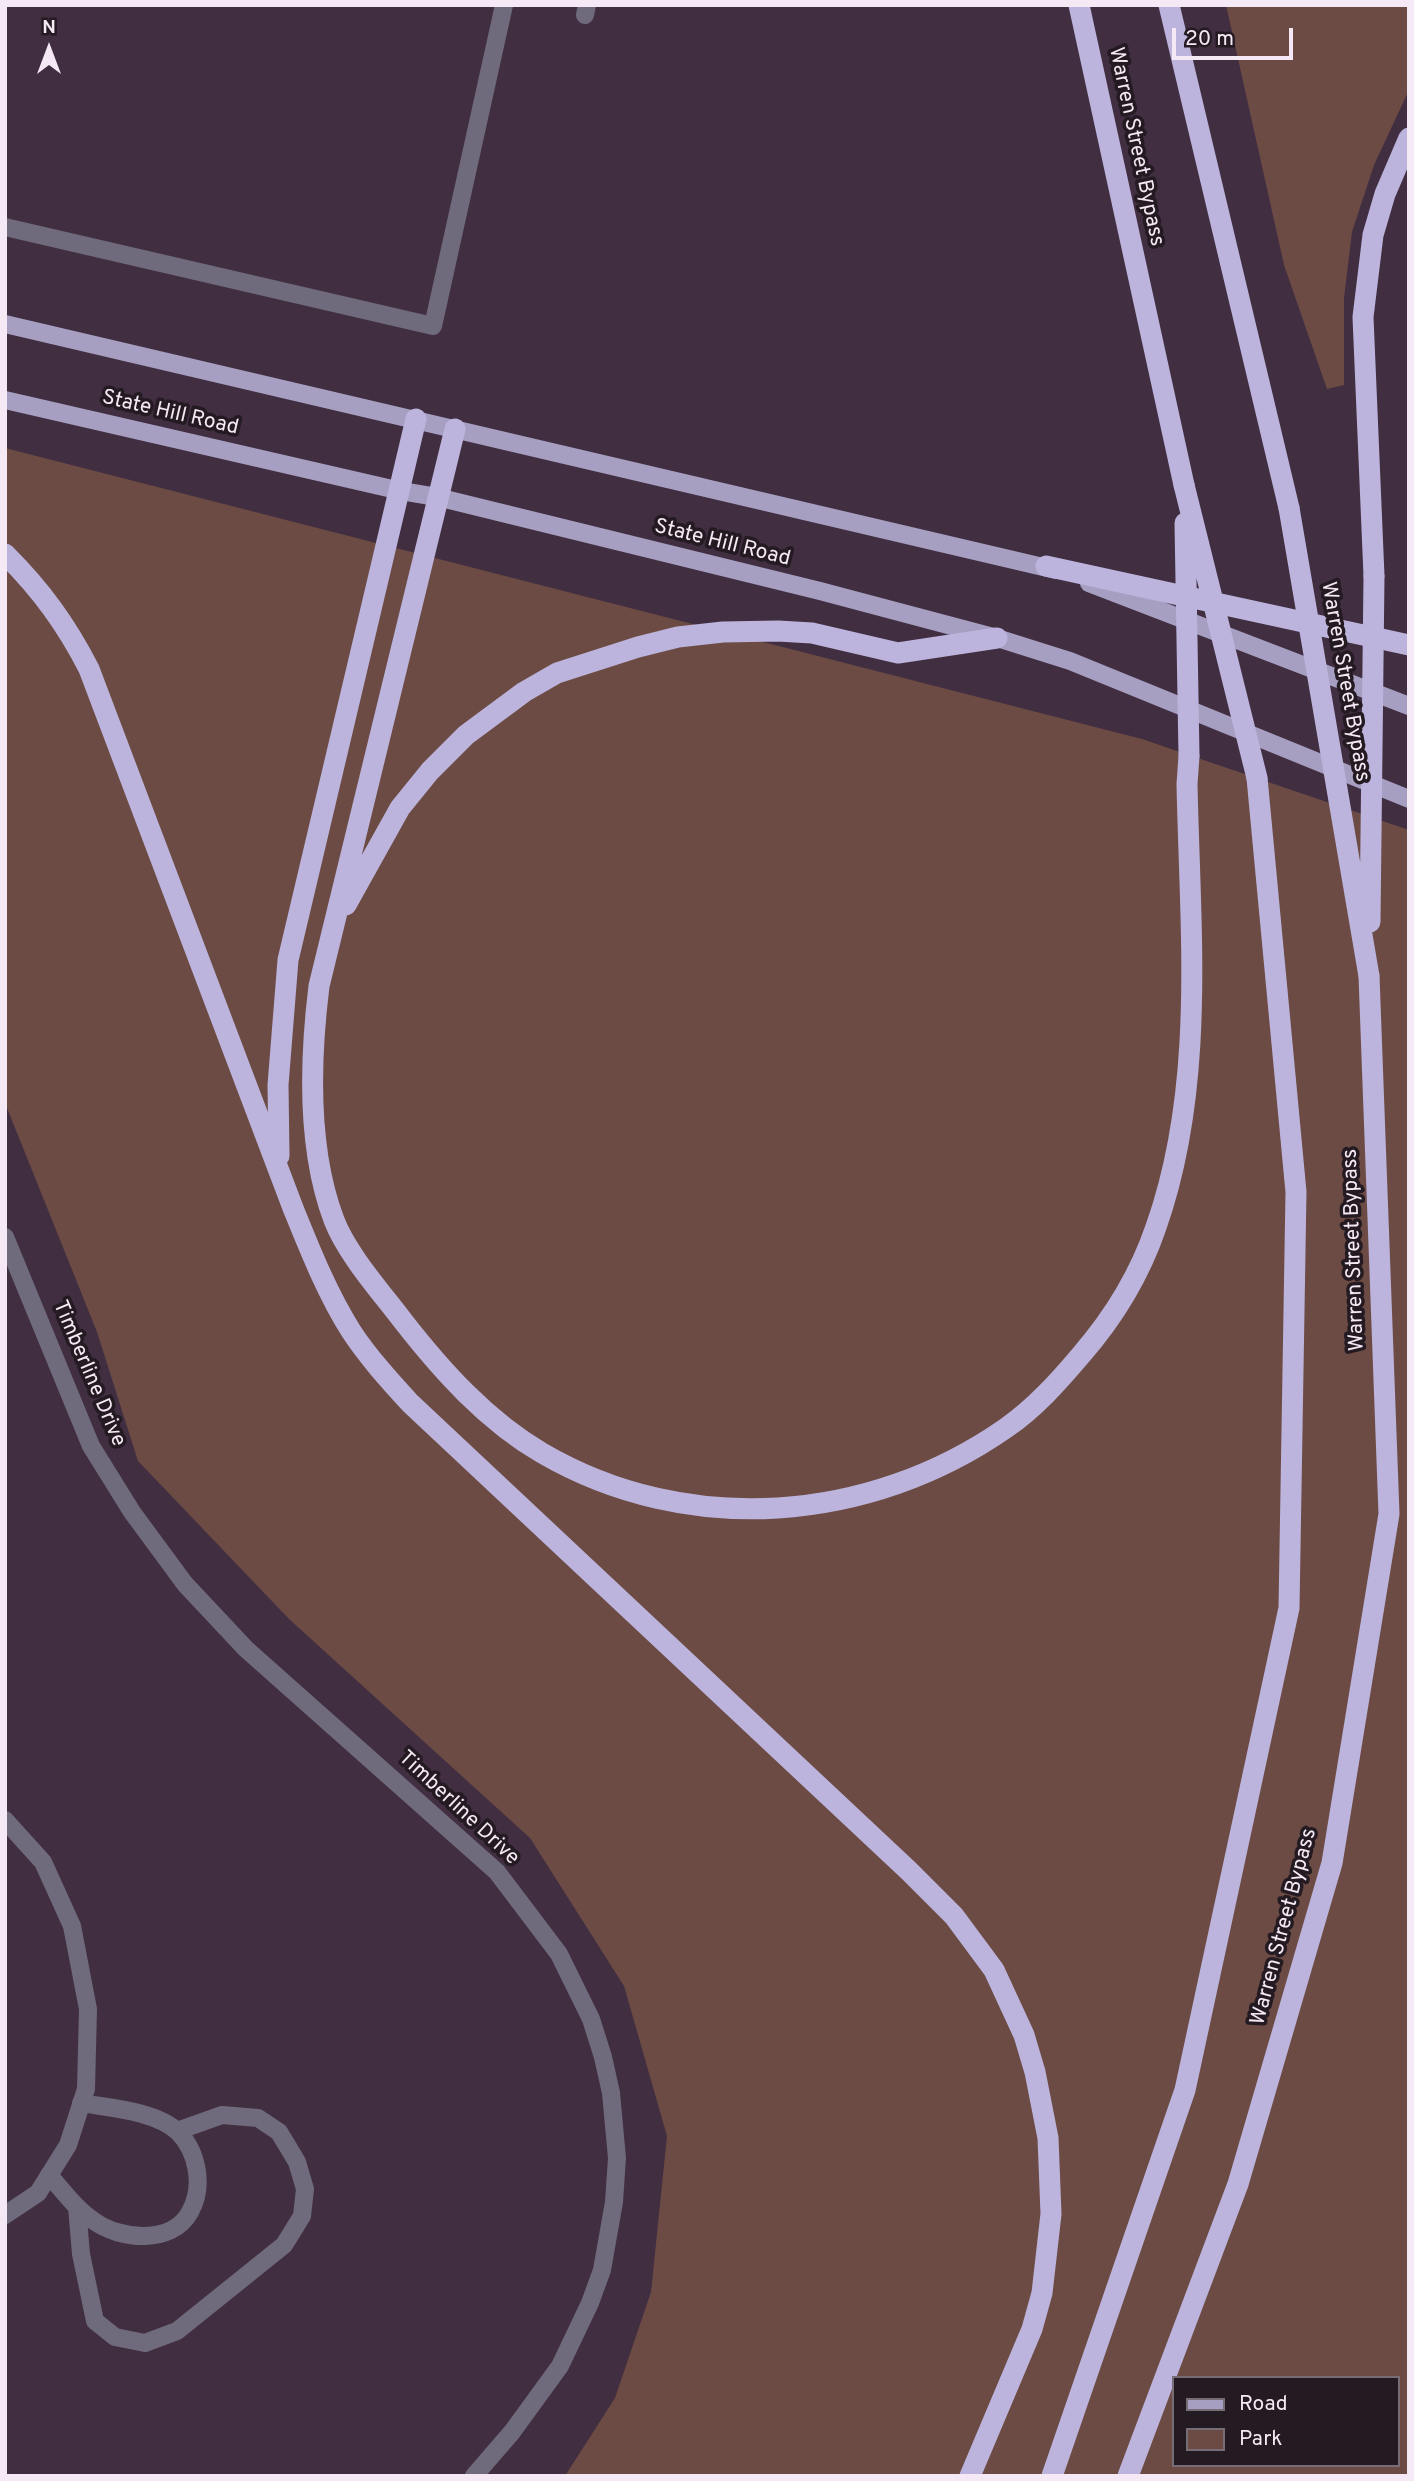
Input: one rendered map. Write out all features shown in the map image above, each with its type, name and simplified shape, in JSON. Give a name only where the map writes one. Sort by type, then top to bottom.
[{"type":"highway","name":"Warren Street Bypass","points":[[1052,2476],[1185,2090],[1289,1608],[1296,1192],[1256,778],[1184,485],[1079,5]]},
{"type":"highway","name":"Warren Street Bypass","points":[[1128,2476],[1238,2184],[1332,1863],[1388,1501],[1369,976],[1289,508],[1169,5]]},
{"type":"highway","points":[[1369,976],[1374,576],[1363,317],[1373,235],[1385,194],[1409,138]]},
{"type":"highway","points":[[279,1172],[278,1085],[288,960],[416,419]]},
{"type":"highway","points":[[455,429],[319,986],[314,1033],[314,1101],[321,1170],[335,1222],[362,1268],[417,1339],[459,1387],[502,1426],[542,1453],[621,1488],[659,1500],[733,1508],[809,1506],[838,1502],[938,1467],[1008,1427],[1042,1397],[1073,1364],[1113,1315],[1128,1291],[1155,1231],[1170,1184],[1187,1093],[1191,995],[1184,485]]},
{"type":"highway","points":[[5,554],[47,599],[71,632],[89,669],[312,1256],[351,1331],[410,1403],[909,1871],[954,1916],[994,1970],[1024,2035],[1035,2072],[1048,2138],[1051,2214],[1046,2269],[1032,2329],[970,2476]]},
{"type":"highway","points":[[1046,566],[1409,645]]},
{"type":"highway","points":[[333,928],[400,808],[430,771],[466,735],[524,692],[557,673],[678,637],[723,632],[812,633],[898,653],[997,638]]},
{"type":"main road","points":[[5,324],[1046,566],[1409,706]]},
{"type":"main road","name":"State Hill Road","points":[[5,400],[437,497],[820,591],[997,638],[1070,661],[1409,799]]},
{"type":"street","points":[[5,227],[433,326],[504,5]]},
{"type":"street","name":"Timberline Drive","points":[[5,1237],[91,1446],[132,1512],[185,1584],[246,1650],[497,1872],[559,1954],[591,2019],[611,2093],[617,2158],[614,2202],[602,2270],[590,2303],[560,2365],[512,2432],[474,2476]]},
{"type":"street","points":[[5,1820],[43,1862],[72,1926],[88,2008],[86,2089],[68,2145],[38,2193],[5,2215]]},
{"type":"street","points":[[49,2175],[77,2207],[95,2222],[122,2235],[147,2237],[173,2228],[190,2213],[197,2192],[193,2152],[177,2131],[147,2115],[81,2103]]},
{"type":"street","points":[[77,2207],[83,2267],[95,2321],[115,2337],[145,2343],[177,2331],[284,2245],[302,2216],[305,2189],[297,2162],[279,2132],[258,2118],[222,2116],[177,2131]]},
{"type":"green space","points":[[1226,5],[1409,5],[1409,90],[1374,165],[1352,232],[1344,298],[1344,385],[1327,389],[1284,265]]},
{"type":"green space","points":[[5,448],[1142,739],[1409,830],[1409,2476],[565,2476],[615,2398],[651,2292],[667,2136],[624,1986],[530,1838],[289,1619],[138,1461],[97,1332],[5,1103]]}]
